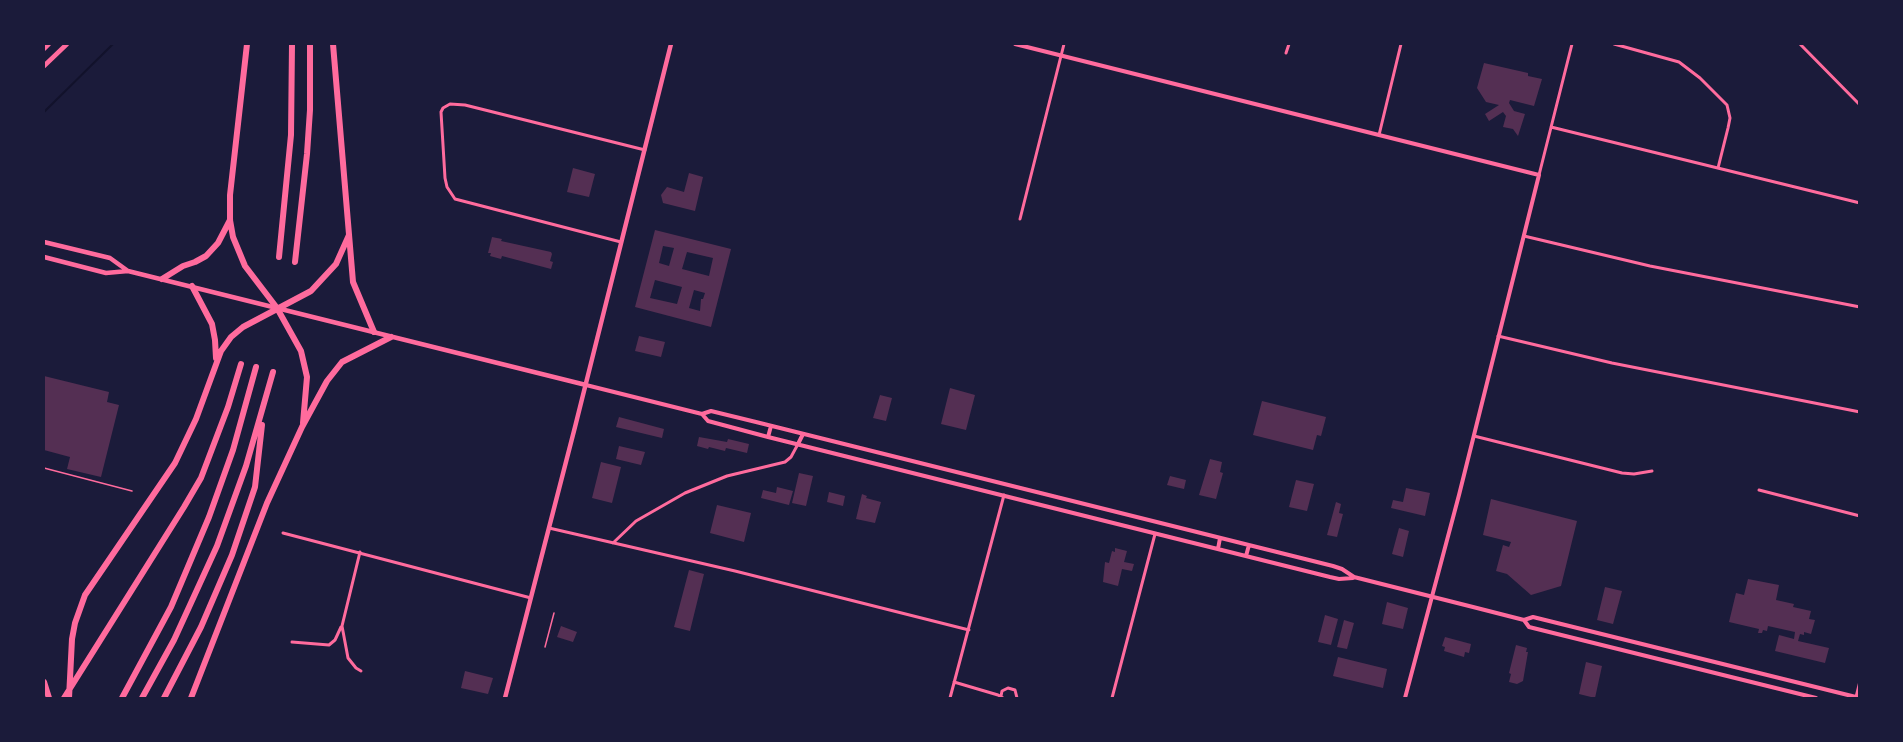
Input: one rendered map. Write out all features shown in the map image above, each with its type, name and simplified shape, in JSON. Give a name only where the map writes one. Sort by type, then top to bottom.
[{"type":"highway","points":[[247,44],[230,195],[230,220],[233,237],[245,266],[277,308],[296,339],[304,363],[307,393],[302,427]]},
{"type":"highway","points":[[279,257],[291,135],[292,44]]},
{"type":"highway","points":[[295,262],[308,143],[310,44]]},
{"type":"highway","points":[[333,44],[355,291],[367,311],[374,332]]},
{"type":"highway","points":[[162,279],[206,256],[218,243],[230,220]]},
{"type":"highway","points":[[69,699],[72,639],[85,595],[175,463],[196,419],[226,343],[238,330],[311,291],[329,274],[341,255],[349,235]]},
{"type":"highway","points":[[192,286],[212,324],[216,340],[217,362]]},
{"type":"highway","points":[[191,699],[267,503],[302,427],[327,381],[342,362],[392,337]]},
{"type":"highway","points":[[64,699],[201,477],[220,429],[241,364]]},
{"type":"highway","points":[[122,699],[171,607],[209,517],[233,450],[256,367]]},
{"type":"highway","points":[[142,699],[174,640],[217,546],[246,466],[273,372]]},
{"type":"highway","points":[[164,699],[201,627],[232,555],[255,487],[264,408]]},
{"type":"highway","points":[[45,685],[49,699]]},
{"type":"main road","points":[[44,49],[49,44]]},
{"type":"main road","points":[[44,66],[67,44]]},
{"type":"main road","points":[[505,699],[586,385],[670,44]]},
{"type":"main road","points":[[44,242],[110,258],[129,270],[162,279],[586,385]]},
{"type":"main road","points":[[44,257],[106,273],[129,270]]},
{"type":"street","points":[[1015,44],[1539,175]]},
{"type":"street","points":[[1020,219],[1064,44]]},
{"type":"street","points":[[1286,53],[1289,44]]},
{"type":"street","points":[[1379,135],[1401,44]]},
{"type":"street","points":[[1406,699],[1572,44]]},
{"type":"street","points":[[1614,44],[1679,62],[1700,78],[1727,105],[1730,118],[1718,168]]},
{"type":"street","points":[[1800,44],[1860,105]]},
{"type":"street","points":[[621,242],[459,201],[451,195],[445,178],[440,117],[443,108],[450,104],[465,105],[645,150]]},
{"type":"street","points":[[1551,127],[1860,203]]},
{"type":"street","points":[[1524,236],[1626,261],[1860,307]]},
{"type":"street","points":[[1498,336],[1612,363],[1860,412]]},
{"type":"street","points":[[586,385],[702,414],[711,411],[1249,545],[1342,569],[1354,578]]},
{"type":"street","points":[[702,414],[708,421],[768,437],[1339,579],[1354,578],[1524,620],[1533,616],[1857,698],[1860,681]]},
{"type":"street","points":[[768,437],[771,426]]},
{"type":"street","points":[[614,543],[636,521],[685,493],[727,476],[784,462],[791,457],[803,434]]},
{"type":"street","points":[[1474,436],[1622,473],[1652,471]]},
{"type":"street","points":[[979,489],[982,478]]},
{"type":"street","points":[[1010,497],[1013,486]]},
{"type":"street","points":[[1759,490],[1860,516]]},
{"type":"street","points":[[950,699],[1004,495]]},
{"type":"street","points":[[549,528],[969,630]]},
{"type":"street","points":[[283,532],[531,598]]},
{"type":"street","points":[[1112,699],[1155,534]]},
{"type":"street","points":[[1218,549],[1220,538]]},
{"type":"street","points":[[1246,556],[1249,545]]},
{"type":"street","points":[[292,642],[329,645],[335,640],[342,626],[360,552]]},
{"type":"street","points":[[1524,620],[1529,627],[1816,699]]},
{"type":"street","points":[[342,626],[348,658],[361,671]]},
{"type":"street","points":[[954,682],[1002,697],[1002,691],[1012,688],[1015,690],[1017,699]]},
{"type":"lane","points":[[44,468],[132,491]]},
{"type":"lane","points":[[546,646],[554,613]]},
{"type":"building","points":[[1484,63],[1528,73],[1528,76],[1542,79],[1534,106],[1510,100],[1509,103],[1514,111],[1525,114],[1518,136],[1513,129],[1503,127],[1506,116],[1503,112],[1489,121],[1485,114],[1499,105],[1486,102],[1477,88]]},
{"type":"building","points":[[573,168],[595,174],[589,197],[567,192]]},
{"type":"building","points":[[689,173],[703,177],[695,211],[663,203],[661,195],[667,187],[684,192]]},
{"type":"building","points":[[655,230],[731,249],[711,327],[635,307]],"holes":[[[663,246],[674,248],[669,266],[659,263]],[[687,252],[713,258],[709,276],[682,269]],[[655,280],[682,287],[677,304],[650,298]],[[694,290],[705,293],[701,299],[700,311],[689,308]]]},
{"type":"building","points":[[492,237],[551,252],[550,261],[553,262],[551,269],[502,256],[501,259],[490,256],[491,253],[488,253]]},
{"type":"building","points":[[639,336],[665,342],[661,357],[635,351]]},
{"type":"building","points":[[44,376],[109,392],[107,402],[119,405],[101,477],[67,469],[70,457],[44,450]]},
{"type":"building","points":[[950,388],[975,395],[966,430],[941,424]]},
{"type":"building","points":[[880,395],[892,398],[886,421],[873,418]]},
{"type":"building","points":[[1262,401],[1326,417],[1321,436],[1317,435],[1313,450],[1253,435]]},
{"type":"building","points":[[619,417],[664,429],[662,438],[616,427]]},
{"type":"building","points":[[699,437],[727,442],[728,439],[749,444],[747,453],[726,448],[725,451],[697,446]]},
{"type":"building","points":[[619,446],[645,452],[641,465],[616,459]]},
{"type":"building","points":[[1210,459],[1222,462],[1220,472],[1223,473],[1216,499],[1199,495]]},
{"type":"building","points":[[601,462],[621,467],[612,503],[592,498]]},
{"type":"building","points":[[799,473],[813,476],[806,506],[792,503]]},
{"type":"building","points":[[1170,476],[1186,480],[1184,489],[1167,485]]},
{"type":"building","points":[[1296,480],[1314,484],[1307,511],[1289,507]]},
{"type":"building","points":[[777,487],[793,491],[789,505],[761,498],[763,490],[776,493]]},
{"type":"building","points":[[1406,488],[1430,493],[1425,516],[1391,508],[1393,500],[1403,502]]},
{"type":"building","points":[[829,492],[845,496],[843,506],[827,502]]},
{"type":"building","points":[[862,494],[867,496],[866,498],[881,502],[875,523],[856,519]]},
{"type":"building","points":[[1491,499],[1577,521],[1561,586],[1531,595],[1507,574],[1496,571],[1503,545],[1509,547],[1511,542],[1483,535]]},
{"type":"building","points":[[1336,502],[1341,504],[1339,513],[1343,514],[1337,537],[1327,535]]},
{"type":"building","points":[[717,505],[751,513],[744,542],[710,533]]},
{"type":"building","points":[[1399,528],[1409,531],[1403,557],[1392,554]]},
{"type":"building","points":[[1115,548],[1127,551],[1124,562],[1134,564],[1132,571],[1122,569],[1118,586],[1103,582],[1105,562],[1109,563]]},
{"type":"building","points":[[689,570],[704,574],[690,631],[674,627]]},
{"type":"building","points":[[1748,579],[1779,585],[1776,600],[1811,611],[1809,619],[1815,620],[1811,634],[1804,632],[1804,635],[1800,634],[1798,641],[1829,648],[1825,663],[1775,651],[1779,635],[1794,639],[1795,632],[1768,626],[1767,631],[1763,630],[1762,633],[1758,633],[1759,629],[1729,622],[1736,593],[1744,595]]},
{"type":"building","points":[[1605,587],[1622,591],[1613,624],[1597,620]]},
{"type":"building","points":[[1387,602],[1408,608],[1403,629],[1382,624]]},
{"type":"building","points":[[1325,615],[1338,619],[1331,645],[1318,642]]},
{"type":"building","points":[[1344,620],[1354,623],[1347,649],[1337,647]]},
{"type":"building","points":[[561,626],[577,632],[573,642],[557,637]]},
{"type":"building","points":[[1445,637],[1471,644],[1469,653],[1465,652],[1464,657],[1444,651],[1445,647],[1442,646]]},
{"type":"building","points":[[1516,645],[1527,648],[1526,652],[1528,652],[1523,681],[1517,684],[1509,682]]},
{"type":"building","points":[[1338,657],[1387,669],[1383,688],[1333,676]]},
{"type":"building","points":[[1586,662],[1602,666],[1595,698],[1579,694]]},
{"type":"building","points":[[465,671],[493,678],[488,694],[461,688]]},
{"type":"waterway","points":[[44,112],[113,44]]}]
